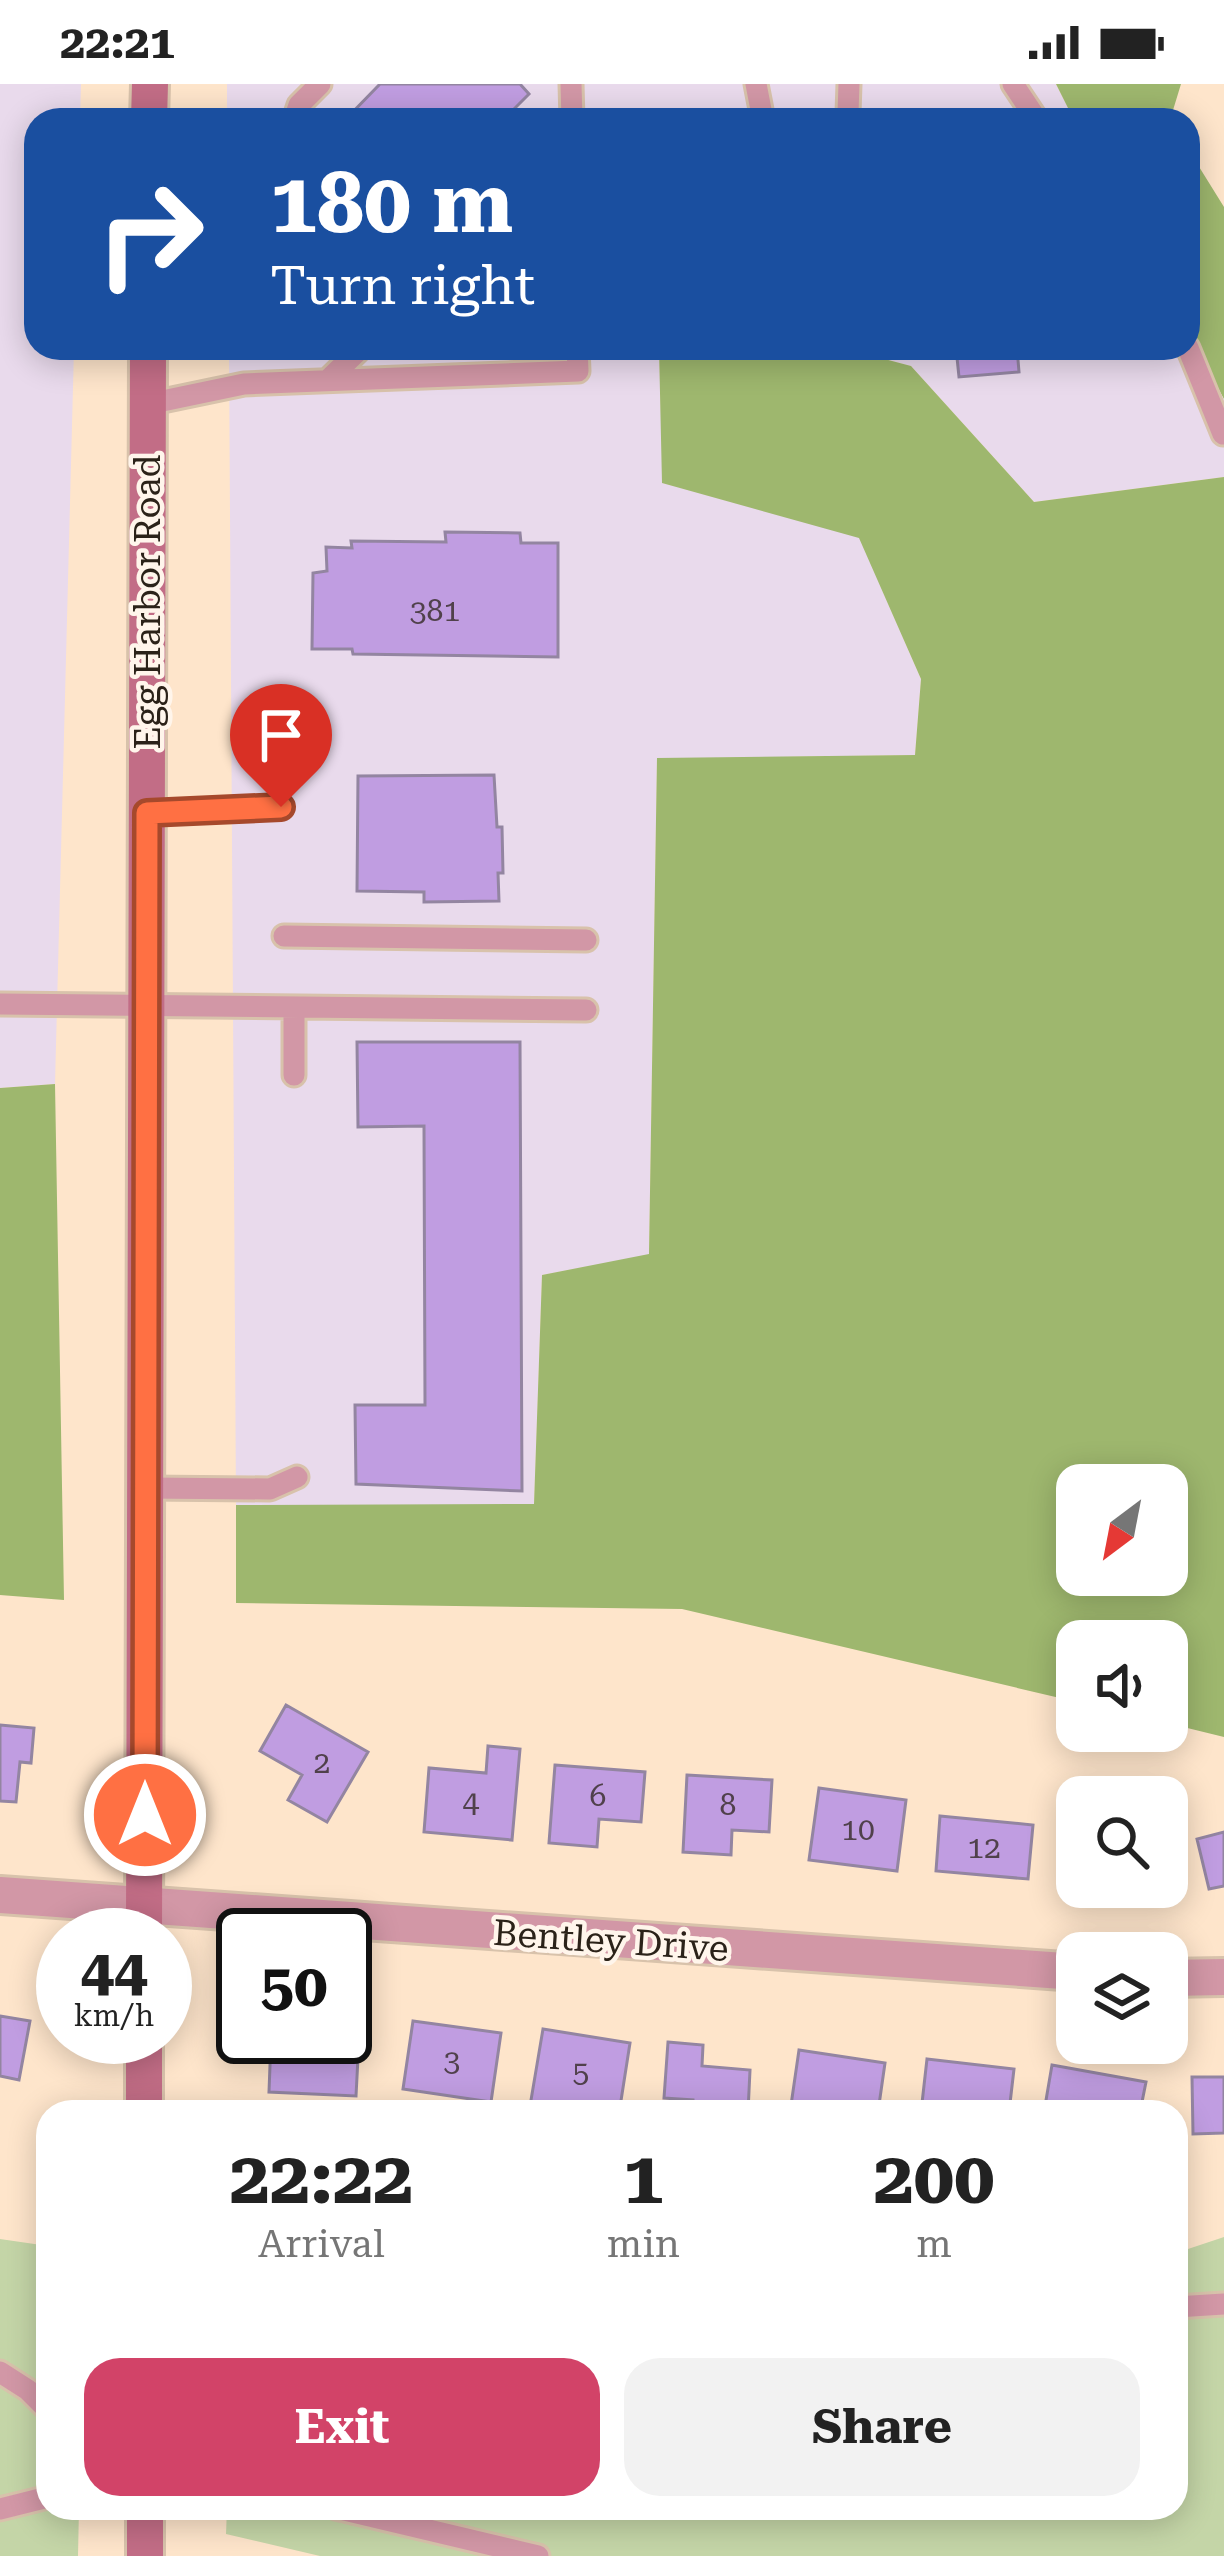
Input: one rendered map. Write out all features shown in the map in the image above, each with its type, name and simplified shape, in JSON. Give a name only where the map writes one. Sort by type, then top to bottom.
[{"type":"main road","name":"Egg Harbor Road","points":[[144,1908],[148,360]]},
{"type":"main road","points":[[144,2064],[144,2100]]},
{"type":"main road","points":[[145,2520],[145,2556]]},
{"type":"street","name":"Bentley Drive","points":[[0,1895],[72,1908]]},
{"type":"street","name":"Bentley Drive","points":[[192,1924],[1056,1971]]},
{"type":"street","points":[[1188,1978],[1224,1978]]},
{"type":"lane","points":[[300,108],[320,84]]},
{"type":"lane","points":[[328,380],[349,360]]},
{"type":"lane","points":[[148,404],[244,385],[578,371],[578,360]]},
{"type":"lane","points":[[1193,360],[1222,434]]},
{"type":"lane","points":[[147,813],[281,807]]},
{"type":"lane","points":[[284,936],[586,940]]},
{"type":"lane","points":[[0,1004],[586,1010]]},
{"type":"lane","points":[[294,1008],[294,1075]]},
{"type":"lane","points":[[146,1488],[270,1489],[297,1477]]},
{"type":"lane","points":[[1188,2306],[1224,2304]]},
{"type":"lane","points":[[0,2372],[36,2398]]},
{"type":"lane","points":[[0,2509],[36,2501]]},
{"type":"lane","points":[[406,2520],[538,2556]]},
{"type":"shaded area","points":[[0,84],[81,84],[80,108],[24,108],[24,360],[74,360],[55,1084],[0,1088]]},
{"type":"shaded area","points":[[227,84],[1056,84],[1068,108],[227,108]]},
{"type":"shaded area","points":[[1200,355],[1224,399],[1224,477],[1034,502],[911,366],[888,360],[1200,360]]},
{"type":"shaded area","points":[[229,360],[659,360],[663,483],[859,537],[921,679],[915,755],[657,759],[649,1255],[542,1275],[534,1505],[236,1505]]},
{"type":"green space","points":[[1056,84],[1181,84],[1174,108],[1068,108]]},
{"type":"green space","points":[[1200,168],[1224,207],[1224,399],[1200,355]]},
{"type":"green space","points":[[659,360],[888,360],[911,366],[1034,502],[1224,477],[1224,1737],[1188,1728],[1188,1620],[1056,1620],[1056,1697],[682,1609],[236,1603],[236,1505],[534,1504],[542,1275],[649,1254],[657,758],[915,755],[921,679],[859,538],[662,483]]},
{"type":"green space","points":[[55,1084],[64,1600],[0,1595],[0,1088]]},
{"type":"green space","points":[[1224,2237],[1224,2556],[320,2556],[226,2534],[227,2520],[1188,2520],[1188,2249]]},
{"type":"green space","points":[[0,2239],[36,2244],[36,2520],[79,2520],[78,2556],[0,2556]]},
{"type":"building","points":[[380,84],[520,84],[529,94],[515,108],[357,108]]},
{"type":"building","points":[[957,360],[1018,360],[1019,372],[959,377]]},
{"type":"building","points":[[445,532],[520,533],[521,543],[558,543],[558,657],[353,654],[352,649],[312,649],[313,573],[327,571],[326,547],[352,548],[351,541],[446,542]]},
{"type":"building","points":[[494,775],[497,827],[502,827],[499,901],[424,902],[424,892],[357,891],[358,776]]},
{"type":"building","points":[[357,1042],[520,1042],[522,1491],[356,1484],[355,1405],[425,1405],[424,1126],[358,1127]]},
{"type":"building","points":[[286,1705],[368,1752],[327,1822],[288,1800],[302,1775],[260,1751]]},
{"type":"building","points":[[0,1725],[34,1728],[31,1763],[20,1762],[16,1802],[0,1801]]},
{"type":"building","points":[[488,1746],[520,1749],[512,1840],[424,1832],[429,1768],[486,1773]]},
{"type":"building","points":[[555,1765],[645,1772],[641,1822],[599,1819],[597,1847],[549,1843]]},
{"type":"building","points":[[687,1775],[772,1780],[769,1832],[732,1830],[731,1855],[683,1852]]},
{"type":"building","points":[[819,1788],[906,1800],[897,1871],[809,1860]]},
{"type":"building","points":[[940,1816],[1033,1825],[1028,1879],[936,1871]]},
{"type":"building","points":[[1224,1832],[1224,1886],[1209,1889],[1197,1839]]},
{"type":"building","points":[[0,2016],[30,2021],[19,2080],[0,2076]]},
{"type":"building","points":[[413,2021],[501,2033],[491,2100],[403,2089]]},
{"type":"building","points":[[543,2029],[630,2043],[621,2100],[531,2100]]},
{"type":"building","points":[[668,2042],[703,2045],[702,2066],[750,2070],[749,2100],[664,2098]]},
{"type":"building","points":[[799,2050],[885,2063],[880,2100],[792,2100]]},
{"type":"building","points":[[927,2059],[1014,2069],[1010,2100],[922,2100]]},
{"type":"building","points":[[270,2064],[358,2064],[356,2096],[269,2092]]},
{"type":"building","points":[[1052,2065],[1146,2082],[1142,2100],[1046,2100]]},
{"type":"building","points":[[1192,2077],[1224,2077],[1224,2133],[1193,2134]]},
{"type":"route","points":[[145,1815],[147,813],[281,807]]}]
